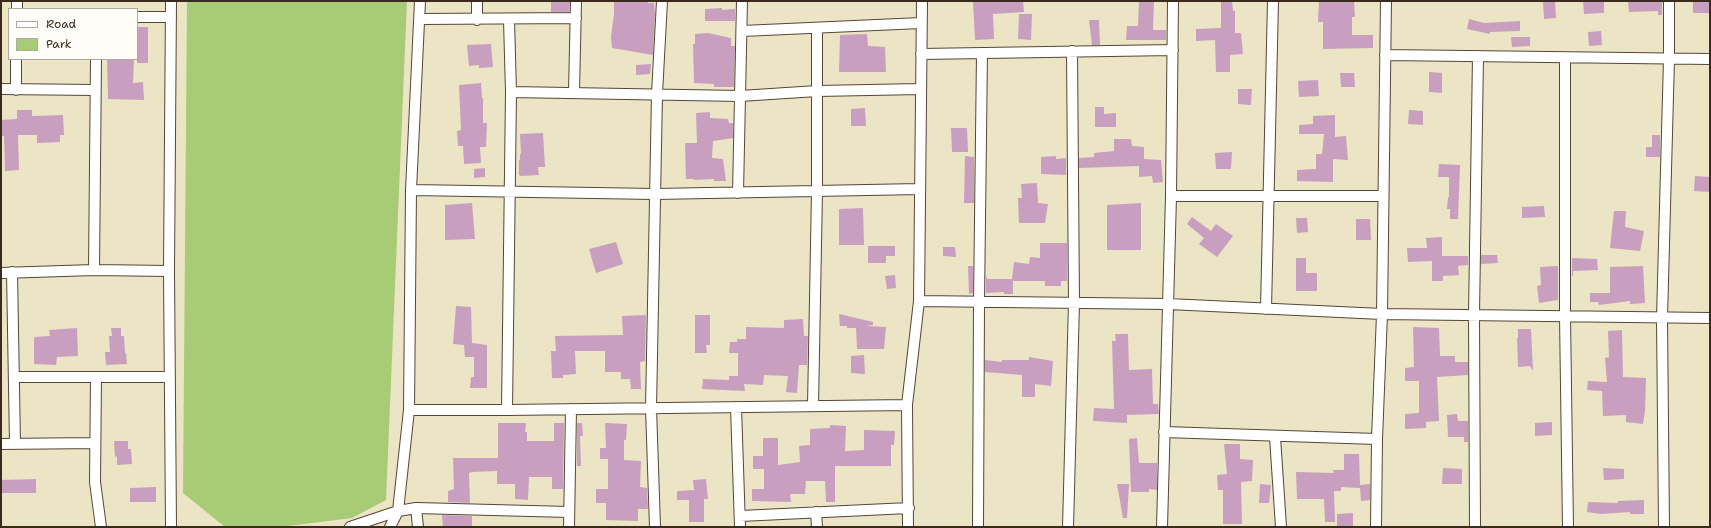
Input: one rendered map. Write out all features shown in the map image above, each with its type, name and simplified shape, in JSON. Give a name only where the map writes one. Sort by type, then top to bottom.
[{"type":"street","points":[[171,1],[169,271],[171,527]]},
{"type":"street","points":[[390,527],[398,511],[409,410],[411,190],[420,1]]},
{"type":"street","points":[[477,1],[477,20]]},
{"type":"street","points":[[574,92],[576,1]]},
{"type":"street","points":[[655,527],[651,408],[657,94],[662,1]]},
{"type":"street","points":[[738,193],[742,1]]},
{"type":"street","points":[[908,527],[907,404],[919,301],[922,1]]},
{"type":"street","points":[[1162,527],[1171,196],[1173,1]]},
{"type":"street","points":[[1266,309],[1273,1]]},
{"type":"street","points":[[1376,527],[1377,439],[1382,314],[1386,1]]},
{"type":"street","points":[[1664,527],[1662,318],[1669,59],[1669,1]]},
{"type":"street","points":[[138,17],[171,17]]},
{"type":"street","points":[[420,19],[510,20],[576,18]]},
{"type":"street","points":[[508,410],[511,92],[510,20]]},
{"type":"street","points":[[742,31],[921,23]]},
{"type":"street","points":[[813,406],[817,191],[817,28]]},
{"type":"street","points":[[921,54],[1173,50]]},
{"type":"street","points":[[1068,527],[1074,303],[1072,51]]},
{"type":"street","points":[[978,527],[982,53]]},
{"type":"street","points":[[1385,55],[1710,59]]},
{"type":"street","points":[[1474,527],[1474,315],[1478,56]]},
{"type":"street","points":[[1565,58],[1565,316],[1568,527]]},
{"type":"street","points":[[16,60],[16,90]]},
{"type":"street","points":[[94,270],[96,60]]},
{"type":"street","points":[[1,89],[95,90]]},
{"type":"street","points":[[511,92],[740,96],[817,91],[921,89]]},
{"type":"street","points":[[411,190],[655,194],[920,189]]},
{"type":"street","points":[[1171,196],[1383,196]]},
{"type":"street","points":[[1,273],[94,270],[169,271]]},
{"type":"street","points":[[12,272],[15,444]]},
{"type":"street","points":[[919,301],[1168,304],[1382,314],[1710,318]]},
{"type":"street","points":[[14,377],[170,378]]},
{"type":"street","points":[[96,377],[95,482],[101,527]]},
{"type":"street","points":[[409,410],[907,404]]},
{"type":"street","points":[[736,407],[740,527]]},
{"type":"street","points":[[569,527],[571,409]]},
{"type":"street","points":[[1164,432],[1377,439]]},
{"type":"street","points":[[1275,436],[1281,527]]},
{"type":"street","points":[[1,444],[95,443]]},
{"type":"street","points":[[350,527],[398,511],[416,508],[569,512]]},
{"type":"street","points":[[416,508],[418,527]]},
{"type":"street","points":[[740,516],[909,508]]},
{"type":"street","points":[[816,512],[817,527]]},
{"type":"green space","points":[[187,1],[407,1],[386,500],[352,518],[280,527],[225,527],[183,493]]},
{"type":"building","points":[[551,1],[570,1],[569,12],[551,12]]},
{"type":"building","points":[[614,1],[648,1],[648,3],[654,3],[655,14],[653,55],[612,48],[611,37]]},
{"type":"building","points":[[973,1],[1023,1],[1024,12],[993,14],[994,39],[975,40]]},
{"type":"building","points":[[1139,1],[1154,1],[1153,30],[1166,30],[1166,40],[1126,40],[1127,26],[1138,26]]},
{"type":"building","points":[[1221,1],[1232,1],[1233,11],[1235,11],[1235,33],[1241,33],[1243,54],[1230,55],[1230,72],[1216,72],[1215,40],[1196,41],[1196,29],[1221,28]]},
{"type":"building","points":[[1319,1],[1354,1],[1355,17],[1352,17],[1352,35],[1373,35],[1373,48],[1323,49],[1323,22],[1318,22]]},
{"type":"building","points":[[1543,1],[1555,1],[1556,18],[1544,19]]},
{"type":"building","points":[[1583,1],[1604,1],[1604,13],[1584,14]]},
{"type":"building","points":[[1628,1],[1662,1],[1662,15],[1658,15],[1658,11],[1629,12]]},
{"type":"building","points":[[1693,1],[1710,1],[1710,13],[1693,13]]},
{"type":"building","points":[[722,8],[722,10],[735,9],[735,21],[705,21],[705,9]]},
{"type":"building","points":[[1019,14],[1032,14],[1031,40],[1018,39]]},
{"type":"building","points":[[1469,19],[1484,23],[1520,21],[1520,31],[1490,32],[1490,34],[1467,29]]},
{"type":"building","points":[[1089,20],[1099,20],[1100,45],[1092,45]]},
{"type":"building","points":[[138,27],[148,27],[148,63],[137,63]]},
{"type":"building","points":[[1601,31],[1602,45],[1589,46],[1588,32]]},
{"type":"building","points":[[708,33],[731,38],[731,46],[735,46],[734,87],[714,87],[714,84],[694,83],[693,44],[695,44],[695,34]]},
{"type":"building","points":[[867,34],[868,46],[885,47],[886,72],[839,72],[840,35]]},
{"type":"building","points":[[1511,37],[1530,37],[1530,46],[1512,47]]},
{"type":"building","points":[[491,44],[493,67],[479,68],[479,65],[469,66],[467,45]]},
{"type":"building","points":[[107,60],[134,60],[133,83],[143,82],[144,100],[108,99]]},
{"type":"building","points":[[651,64],[650,74],[636,75],[636,65]]},
{"type":"building","points":[[1429,72],[1442,73],[1442,93],[1429,92]]},
{"type":"building","points":[[1340,73],[1354,73],[1355,87],[1341,87]]},
{"type":"building","points":[[1318,80],[1319,96],[1299,97],[1298,81]]},
{"type":"building","points":[[481,83],[483,98],[483,123],[487,123],[486,147],[480,147],[481,163],[464,164],[463,146],[458,146],[457,131],[461,130],[459,85]]},
{"type":"building","points":[[1238,89],[1252,89],[1251,105],[1238,104]]},
{"type":"building","points":[[1095,107],[1104,107],[1104,114],[1116,113],[1116,127],[1095,127]]},
{"type":"building","points":[[865,108],[866,126],[851,126],[851,109]]},
{"type":"building","points":[[17,110],[32,110],[32,116],[63,115],[64,135],[60,135],[60,142],[37,143],[37,135],[18,135],[19,170],[5,171],[4,136],[1,136],[1,120],[17,119]]},
{"type":"building","points":[[1409,110],[1423,111],[1423,125],[1408,124]]},
{"type":"building","points":[[710,112],[710,118],[728,119],[729,123],[733,123],[733,138],[713,141],[712,158],[723,159],[726,181],[714,181],[714,179],[686,179],[685,143],[697,143],[696,113]]},
{"type":"building","points":[[1335,115],[1335,137],[1346,136],[1348,160],[1333,159],[1333,182],[1297,181],[1297,170],[1316,169],[1316,154],[1322,154],[1324,134],[1299,134],[1299,125],[1313,124],[1313,116]]},
{"type":"building","points":[[951,128],[967,128],[968,152],[952,152]]},
{"type":"building","points":[[543,133],[545,167],[538,167],[539,175],[519,175],[519,160],[521,154],[520,134]]},
{"type":"building","points":[[1652,135],[1660,135],[1660,157],[1646,157],[1646,147],[1652,147]]},
{"type":"building","points":[[1114,139],[1131,139],[1132,146],[1144,147],[1144,159],[1161,160],[1163,182],[1153,183],[1152,176],[1139,177],[1139,166],[1079,168],[1079,158],[1094,157],[1094,153],[1114,151]]},
{"type":"building","points":[[1232,152],[1231,169],[1216,169],[1215,153]]},
{"type":"building","points":[[965,156],[974,157],[974,203],[964,203]]},
{"type":"building","points":[[1056,156],[1056,159],[1066,158],[1066,175],[1041,174],[1041,157]]},
{"type":"building","points":[[1439,164],[1460,165],[1458,219],[1450,219],[1450,209],[1447,209],[1449,197],[1449,177],[1438,177]]},
{"type":"building","points":[[485,168],[485,177],[474,178],[474,169]]},
{"type":"building","points":[[1695,176],[1710,177],[1710,192],[1694,191]]},
{"type":"building","points":[[1037,183],[1038,203],[1048,204],[1045,223],[1019,223],[1018,198],[1022,198],[1021,184]]},
{"type":"building","points":[[472,203],[475,239],[445,240],[445,205]]},
{"type":"building","points":[[1141,203],[1141,250],[1107,250],[1107,205]]},
{"type":"building","points":[[1544,206],[1545,217],[1522,218],[1522,207]]},
{"type":"building","points":[[863,208],[864,245],[839,245],[839,209]]},
{"type":"building","points":[[1614,211],[1626,211],[1625,227],[1644,231],[1640,251],[1610,248]]},
{"type":"building","points":[[1192,217],[1211,231],[1216,224],[1233,236],[1217,257],[1199,244],[1204,238],[1187,224]]},
{"type":"building","points":[[1296,218],[1307,218],[1308,232],[1297,233]]},
{"type":"building","points":[[1356,219],[1370,219],[1371,240],[1356,240]]},
{"type":"building","points":[[1442,237],[1442,256],[1468,256],[1468,265],[1458,266],[1459,275],[1443,276],[1443,281],[1432,281],[1432,261],[1408,262],[1407,248],[1427,248],[1426,238]]},
{"type":"building","points":[[616,242],[623,264],[596,273],[589,249]]},
{"type":"building","points":[[1040,243],[1067,243],[1067,281],[1061,281],[1061,286],[1045,286],[1045,281],[1013,281],[1013,294],[1004,294],[1004,292],[986,293],[986,275],[987,279],[1012,279],[1014,262],[1029,264],[1030,257],[1040,258]]},
{"type":"building","points":[[868,246],[895,246],[895,256],[886,256],[886,263],[868,263]]},
{"type":"building","points":[[943,247],[955,247],[956,257],[943,256]]},
{"type":"building","points":[[1481,255],[1497,255],[1498,263],[1481,264]]},
{"type":"building","points":[[1296,258],[1306,258],[1306,273],[1317,273],[1317,291],[1296,291]]},
{"type":"building","points":[[1572,258],[1597,259],[1598,270],[1573,271],[1572,276]]},
{"type":"building","points":[[968,266],[973,266],[973,293],[969,294]]},
{"type":"building","points":[[1558,266],[1558,300],[1539,303],[1537,286],[1541,285],[1540,267]]},
{"type":"building","points":[[1643,266],[1645,303],[1630,304],[1630,301],[1599,305],[1598,302],[1590,302],[1590,293],[1610,293],[1610,267]]},
{"type":"building","points":[[895,275],[896,288],[887,289],[885,276]]},
{"type":"building","points":[[456,306],[471,307],[472,343],[487,345],[487,388],[470,388],[471,377],[474,377],[474,357],[465,357],[464,345],[453,344]]},
{"type":"building","points":[[839,314],[873,322],[873,325],[866,326],[886,327],[884,349],[857,349],[856,328],[840,326]]},
{"type":"building","points":[[646,315],[645,361],[640,362],[641,389],[631,389],[630,379],[621,379],[621,372],[605,372],[605,351],[575,351],[576,374],[563,375],[563,378],[552,378],[551,351],[556,351],[555,336],[623,335],[622,316]]},
{"type":"building","points":[[695,315],[710,315],[710,345],[706,345],[707,353],[695,353]]},
{"type":"building","points":[[803,319],[804,336],[808,336],[807,365],[799,365],[797,393],[786,392],[788,376],[764,375],[763,385],[744,384],[745,391],[702,389],[703,379],[729,380],[729,376],[738,376],[738,353],[729,353],[730,342],[737,342],[737,339],[746,339],[746,327],[784,328],[784,320]]},
{"type":"building","points":[[1413,327],[1439,328],[1440,356],[1455,356],[1455,362],[1468,362],[1468,375],[1437,377],[1439,421],[1426,422],[1426,428],[1405,429],[1405,414],[1419,413],[1419,381],[1405,381],[1405,368],[1414,367]]},
{"type":"building","points":[[77,328],[78,356],[57,357],[56,365],[34,364],[34,337],[50,336],[49,330]]},
{"type":"building","points":[[111,328],[121,328],[121,336],[124,336],[127,364],[106,365],[105,352],[110,352],[109,336],[112,336]]},
{"type":"building","points":[[1518,329],[1531,329],[1533,371],[1530,366],[1518,367]]},
{"type":"building","points":[[1622,330],[1623,377],[1646,378],[1643,424],[1626,422],[1626,415],[1603,416],[1602,391],[1587,390],[1588,381],[1607,382],[1605,358],[1609,357],[1608,331]]},
{"type":"building","points":[[1115,334],[1128,334],[1129,370],[1152,369],[1153,404],[1158,404],[1159,414],[1127,415],[1127,423],[1093,421],[1094,408],[1114,409],[1112,341],[1116,341]]},
{"type":"building","points":[[864,355],[865,374],[851,373],[851,356]]},
{"type":"building","points":[[1029,357],[1053,361],[1051,386],[1035,384],[1035,397],[1022,397],[1022,375],[985,372],[985,360],[1002,362],[1002,360],[1029,360]]},
{"type":"building","points":[[1457,414],[1458,421],[1468,421],[1468,442],[1464,442],[1464,437],[1448,437],[1447,415]]},
{"type":"building","points":[[1552,422],[1552,435],[1535,436],[1535,423]]},
{"type":"building","points":[[498,423],[526,423],[525,432],[527,432],[527,441],[554,441],[554,423],[564,423],[563,489],[552,489],[552,477],[529,477],[528,500],[515,499],[515,484],[497,484],[497,471],[472,472],[469,473],[470,503],[448,502],[448,491],[454,489],[453,458],[498,458]]},
{"type":"building","points":[[577,423],[582,423],[583,436],[580,436],[581,466],[577,466]]},
{"type":"building","points":[[605,423],[627,424],[626,440],[624,440],[624,460],[641,461],[640,487],[647,488],[648,509],[638,509],[638,521],[606,520],[606,503],[596,503],[596,489],[608,489],[608,459],[600,459],[600,448],[606,448]]},
{"type":"building","points":[[830,425],[846,426],[845,451],[864,450],[864,430],[895,431],[894,445],[891,445],[891,466],[835,466],[835,502],[826,502],[825,481],[806,481],[805,494],[790,494],[791,502],[752,501],[752,489],[764,489],[764,469],[753,469],[753,456],[763,456],[763,438],[778,438],[778,465],[800,462],[799,446],[810,445],[810,429],[830,428]]},
{"type":"building","points":[[1137,438],[1139,463],[1157,463],[1157,490],[1149,489],[1149,492],[1131,492],[1129,439]]},
{"type":"building","points":[[114,441],[128,441],[128,449],[131,449],[132,464],[117,465]]},
{"type":"building","points":[[1224,444],[1240,444],[1240,459],[1253,460],[1252,481],[1241,482],[1242,524],[1223,524],[1223,490],[1218,490],[1217,475],[1227,474]]},
{"type":"building","points":[[1344,454],[1359,454],[1360,485],[1370,484],[1370,500],[1361,501],[1360,488],[1341,487],[1341,491],[1334,491],[1335,522],[1325,522],[1324,499],[1297,499],[1296,472],[1334,473],[1333,470],[1344,470]]},
{"type":"building","points":[[1443,468],[1462,469],[1462,484],[1442,484]]},
{"type":"building","points":[[1603,468],[1624,469],[1624,479],[1604,480]]},
{"type":"building","points":[[36,479],[36,493],[1,493],[1,480]]},
{"type":"building","points":[[706,479],[708,499],[704,499],[704,522],[689,522],[689,500],[677,500],[677,491],[694,490],[693,480]]},
{"type":"building","points":[[1117,484],[1129,484],[1127,518],[1123,518]]},
{"type":"building","points":[[1260,484],[1271,485],[1269,503],[1259,503]]},
{"type":"building","points":[[156,487],[156,502],[130,502],[130,488]]},
{"type":"building","points":[[1644,500],[1644,514],[1630,514],[1630,512],[1601,514],[1587,512],[1588,502],[1618,503],[1618,501]]},
{"type":"building","points":[[1353,513],[1353,527],[1337,527],[1337,514]]},
{"type":"building","points":[[442,515],[472,516],[472,527],[443,527]]}]
